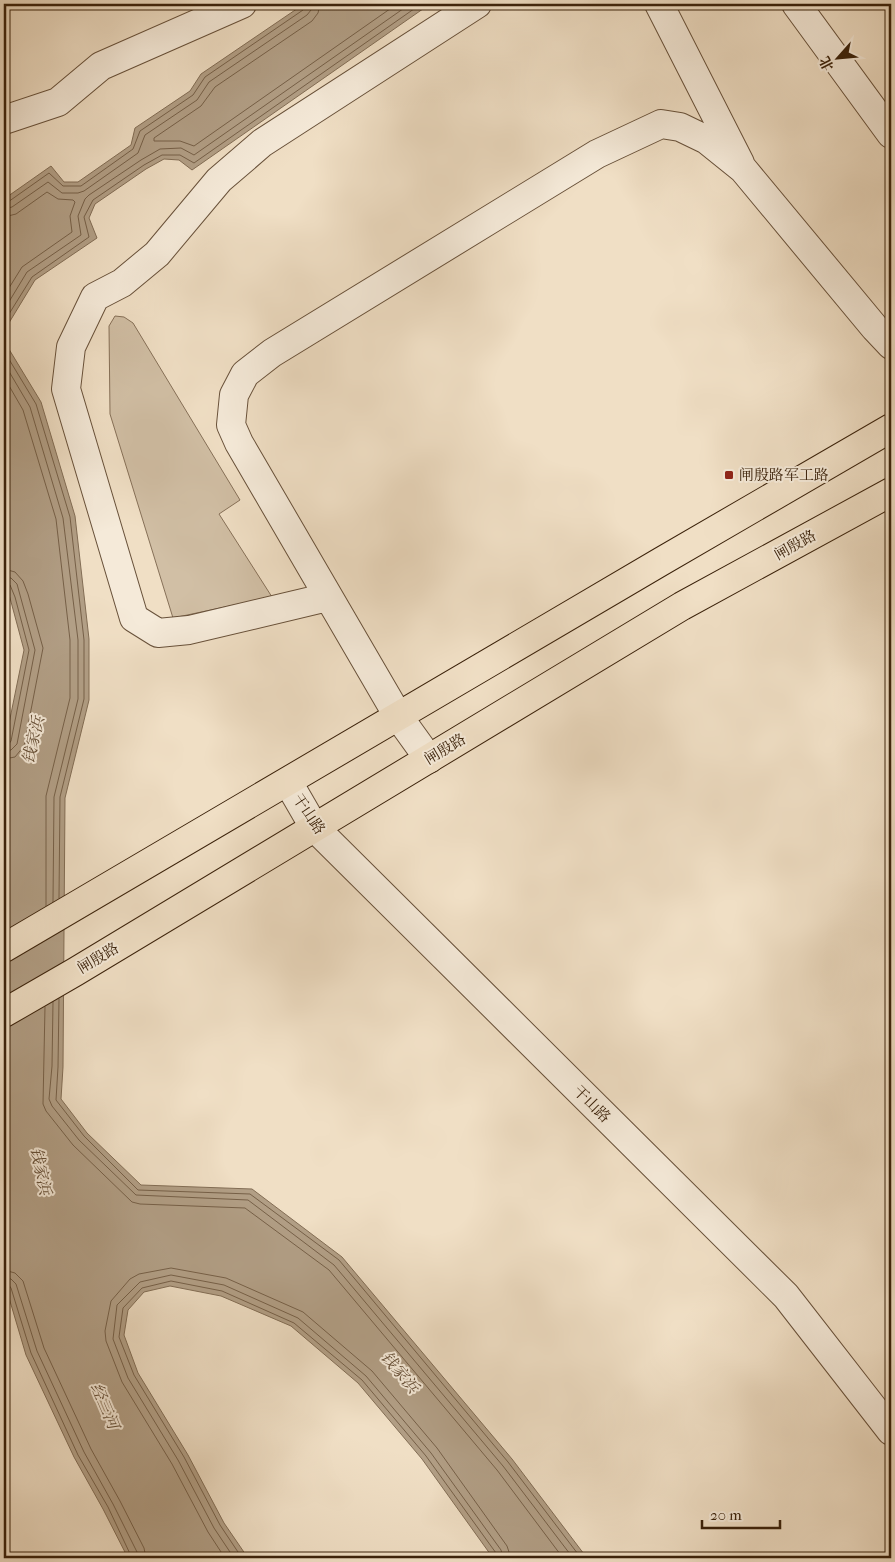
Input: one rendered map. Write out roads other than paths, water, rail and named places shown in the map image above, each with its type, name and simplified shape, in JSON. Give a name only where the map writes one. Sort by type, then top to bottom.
[{"type":"main road","points":[[4,948],[891,428]]},
{"type":"main road","name":"闸殷路","points":[[4,1013],[682,606],[891,492]]},
{"type":"street","points":[[4,120],[58,102],[101,66],[242,4]]},
{"type":"street","points":[[328,597],[189,630],[158,633],[134,618],[66,389],[70,347],[96,297],[122,283],[158,254],[219,180],[262,143],[477,4]]},
{"type":"street","points":[[660,4],[743,169]]},
{"type":"street","points":[[796,4],[891,134]]},
{"type":"street","points":[[428,758],[398,716],[239,444],[232,425],[234,395],[245,374],[272,353],[597,154],[661,124],[680,128],[707,140],[743,169],[891,345]]},
{"type":"street","name":"干山路","points":[[288,782],[314,827],[786,1296],[891,1431]]},
{"type":"water","points":[[304,4],[430,4],[192,170],[179,160],[164,159],[95,204],[89,218],[97,238],[35,280],[4,331],[4,199],[51,166],[64,182],[78,182],[131,145],[135,128],[190,91],[201,74]]},
{"type":"water","points":[[4,341],[41,402],[75,516],[89,639],[89,700],[65,798],[63,1067],[61,1099],[87,1133],[141,1185],[252,1189],[342,1257],[512,1459],[587,1558],[493,1558],[422,1459],[358,1383],[291,1326],[221,1296],[170,1286],[144,1292],[128,1310],[124,1335],[138,1373],[188,1455],[224,1523],[248,1558],[128,1558],[74,1457],[26,1355],[4,1281],[4,748],[24,650],[4,583]]},
{"type":"place","name":"闸殷路军工路","points":[[729,475]]},
{"type":"water label","name":"钱家浜","points":[[33,740]]},
{"type":"water label","name":"钱家浜","points":[[41,1171]]},
{"type":"water label","name":"钱家浜","points":[[400,1372]]},
{"type":"water label","name":"经三河","points":[[105,1406]]}]
